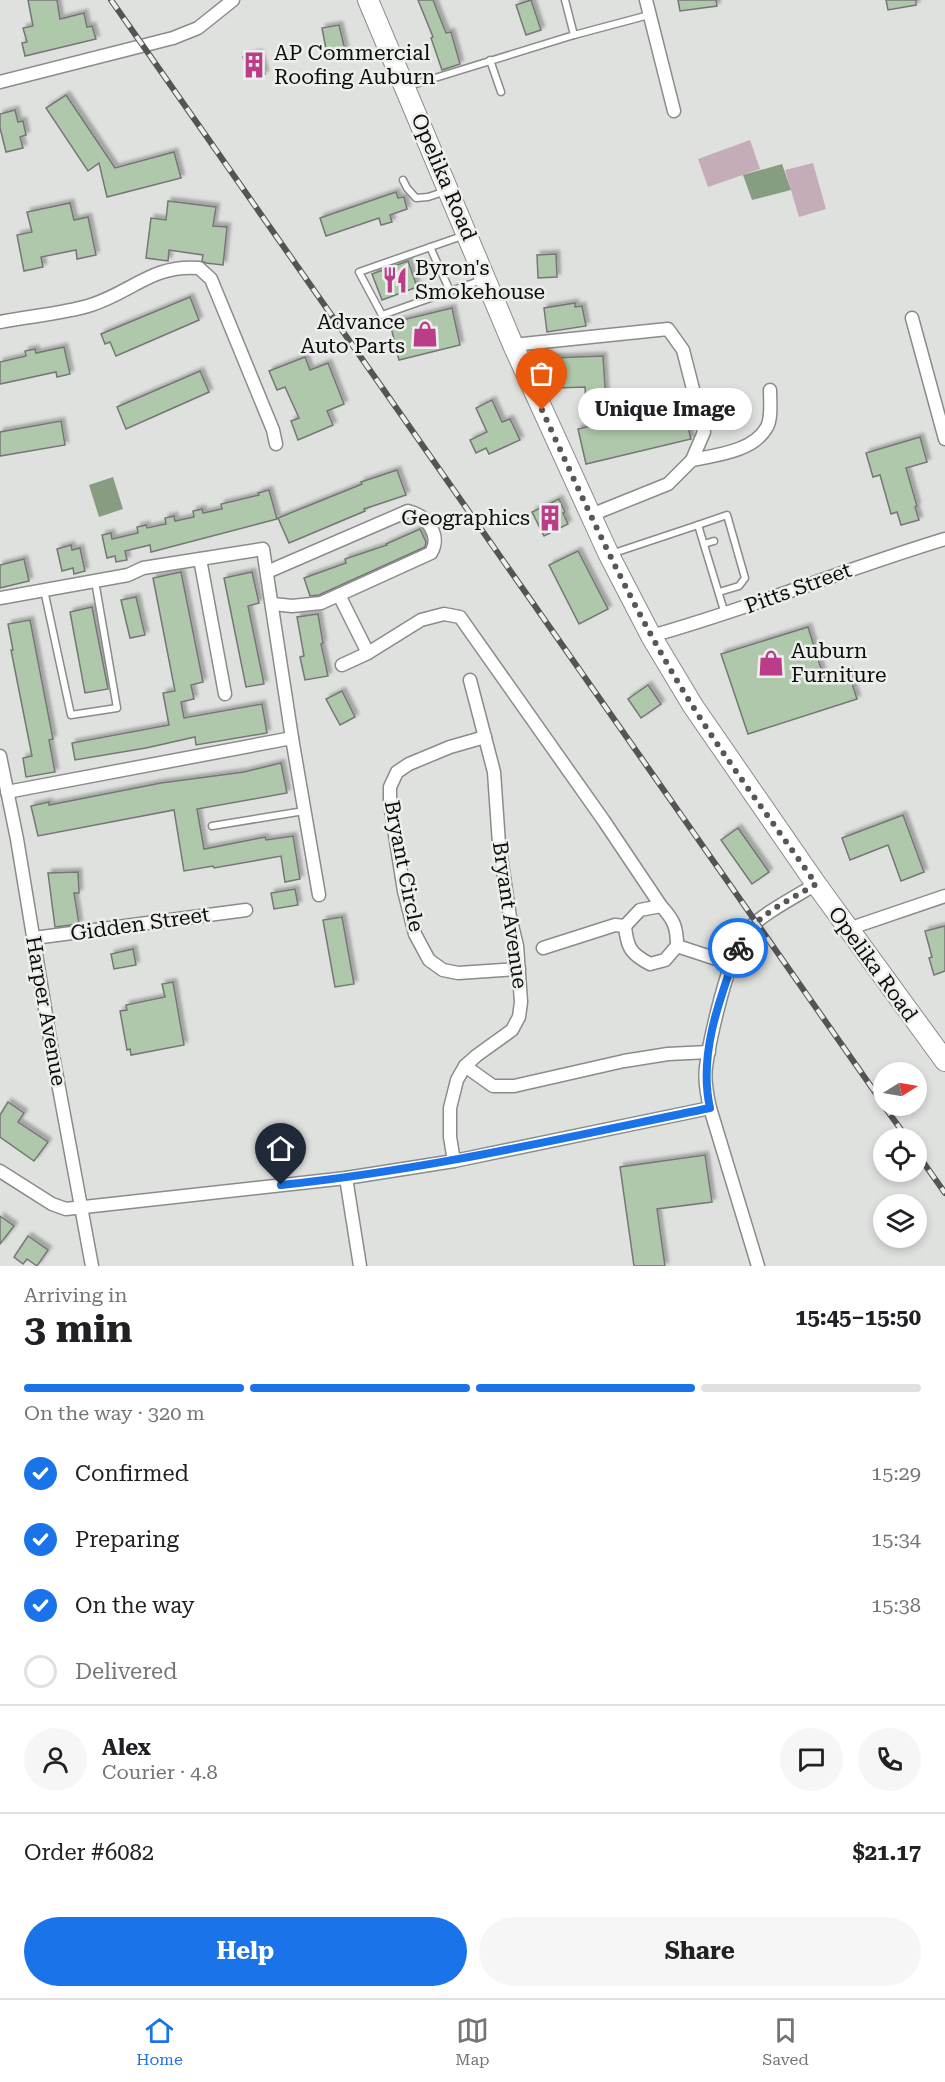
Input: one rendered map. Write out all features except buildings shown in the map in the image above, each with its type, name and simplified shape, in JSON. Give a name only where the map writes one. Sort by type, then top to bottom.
[{"type":"main road","name":"Opelika Road","points":[[368,0],[513,345],[609,555],[651,636],[693,706],[816,884],[945,1061]]},
{"type":"street","points":[[0,82],[173,38],[198,28],[233,0]]},
{"type":"street","points":[[646,0],[674,111]]},
{"type":"street","points":[[0,322],[91,305],[117,295],[155,273],[183,266],[199,267],[211,279],[273,430],[276,444]]},
{"type":"street","points":[[912,318],[945,439]]},
{"type":"street","points":[[513,345],[668,329],[683,350],[704,432],[692,460],[668,484],[591,514]]},
{"type":"street","points":[[692,460],[729,452],[755,441],[768,425],[770,390]]},
{"type":"street","points":[[267,572],[408,511],[422,516],[432,529],[436,545],[431,553],[321,603],[292,606],[273,604]]},
{"type":"street","name":"Pitts Street","points":[[651,636],[796,591],[877,559],[945,539]]},
{"type":"street","points":[[0,598],[128,575],[143,568],[263,549],[319,895]]},
{"type":"street","points":[[200,559],[225,694]]},
{"type":"street","points":[[339,595],[368,653]]},
{"type":"street","points":[[342,665],[368,653],[421,620],[444,614],[460,617],[660,906],[669,915],[677,930],[677,946],[665,960],[650,964],[636,956],[629,948],[625,926]]},
{"type":"street","name":"Bryant Avenue","points":[[454,1161],[450,1137],[450,1108],[457,1080],[465,1066],[476,1056],[512,1030],[519,1017],[521,1002],[519,969],[499,844],[494,772],[470,680]]},
{"type":"street","name":"Bryant Circle","points":[[485,737],[450,747],[409,764],[397,772],[390,787],[390,803],[409,912],[415,934],[429,960],[443,970],[458,973],[519,969]]},
{"type":"street","points":[[8,792],[292,738]]},
{"type":"street","name":"Harper Avenue","points":[[0,756],[92,1266]]},
{"type":"street","points":[[758,1266],[710,1108],[706,1088],[706,1068],[721,997],[740,941],[747,930],[758,921],[816,884]]},
{"type":"street","points":[[848,929],[945,896]]},
{"type":"street","points":[[625,926],[640,910],[660,906]]},
{"type":"street","name":"Gidden Street","points":[[34,938],[246,910]]},
{"type":"street","points":[[543,948],[615,925],[625,926]]},
{"type":"street","points":[[677,946],[732,964]]},
{"type":"street","points":[[465,1066],[493,1086],[514,1086],[624,1061],[668,1054],[709,1052]]},
{"type":"street","points":[[0,1171],[52,1204],[66,1209],[346,1178],[454,1161],[710,1108]]},
{"type":"street","points":[[346,1178],[360,1266]]},
{"type":"lane","points":[[565,0],[574,35]]},
{"type":"lane","points":[[405,87],[574,35],[649,15]]},
{"type":"lane","points":[[490,60],[501,92]]},
{"type":"lane","points":[[403,180],[416,198],[428,197],[449,190]]},
{"type":"lane","points":[[468,234],[359,272],[382,315],[486,279]]},
{"type":"lane","points":[[430,247],[450,291]]},
{"type":"lane","points":[[609,555],[727,515],[734,552],[745,578],[739,586],[719,592]]},
{"type":"lane","points":[[698,525],[726,614]]},
{"type":"lane","points":[[704,544],[714,541]]},
{"type":"lane","points":[[709,559],[718,557]]},
{"type":"lane","points":[[713,573],[722,570]]},
{"type":"lane","points":[[45,590],[71,715],[117,708],[95,581]]},
{"type":"lane","points":[[212,826],[304,811]]},
{"type":"shaded area","points":[[750,140],[760,169],[708,187],[698,159]]},
{"type":"shaded area","points":[[813,163],[826,209],[799,217],[785,170]]},
{"type":"shaded area","points":[[782,164],[791,190],[752,200],[743,175]]},
{"type":"shaded area","points":[[113,477],[123,509],[99,517],[89,485]]},
{"type":"railway","points":[[111,0],[873,1089]]},
{"type":"railway","points":[[891,1116],[900,1128]]},
{"type":"railway","points":[[927,1168],[945,1193]]},
{"type":"way so far","points":[[542,410],[609,555],[651,636],[693,706],[816,884],[747,930],[738,948]]},
{"type":"place","name":"AP Commercial Roofing Auburn","points":[[254,65]]},
{"type":"place","name":"Byron's Smokehouse","points":[[395,280]]},
{"type":"place","name":"Advance Auto Parts","points":[[425,334]]},
{"type":"place","name":"Unique Image","points":[[542,410]]},
{"type":"place","name":"Geographics","points":[[550,518]]},
{"type":"place","name":"Auburn Furniture","points":[[771,663]]},
{"type":"route","points":[[281,1185],[346,1178],[454,1161],[710,1108],[706,1088],[706,1068],[721,997],[738,948]]}]
